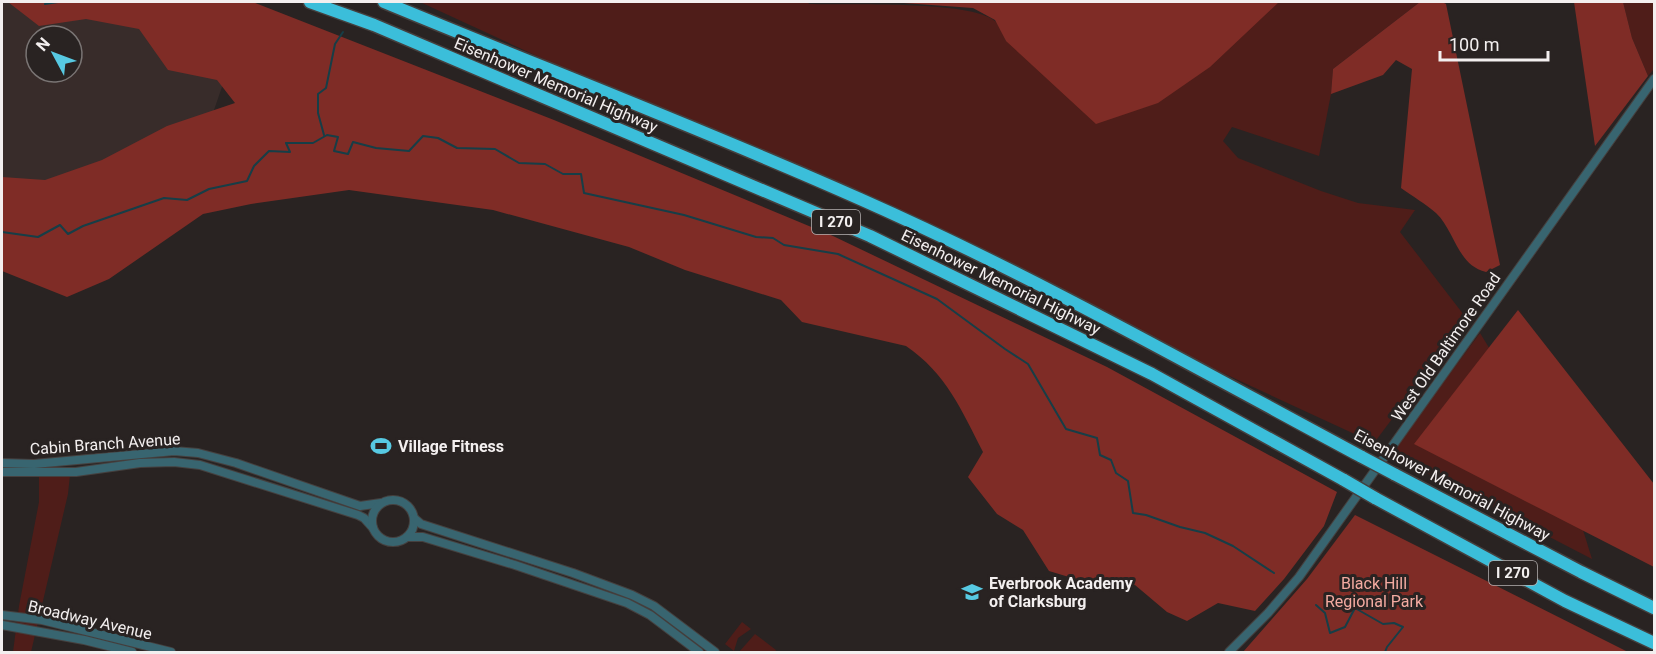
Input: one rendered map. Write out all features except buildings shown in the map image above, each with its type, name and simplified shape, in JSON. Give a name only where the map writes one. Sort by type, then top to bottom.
[{"type":"highway","name":"Eisenhower Memorial Highway","points":[[310,2],[374,25],[870,236],[1152,374],[1566,601],[1654,642]]},
{"type":"highway","name":"Eisenhower Memorial Highway","points":[[384,2],[688,126],[892,214],[1026,278],[1394,474],[1654,608]]},
{"type":"street","name":"West Old Baltimore Road","points":[[1229,652],[1268,614],[1299,577],[1654,79]]},
{"type":"street","name":"Cabin Branch Avenue","points":[[2,463],[34,464],[174,451],[198,453],[237,463],[360,506],[381,503]]},
{"type":"street","name":"Cabin Branch Avenue","points":[[2,472],[76,472],[140,463],[174,462],[200,465],[358,515],[373,528]]},
{"type":"street","points":[[407,537],[414,518],[410,508],[399,500],[386,500],[381,503],[373,512],[373,528],[385,541],[423,537],[627,603],[650,615],[699,652]]},
{"type":"street","points":[[414,518],[427,526],[573,573],[632,595],[654,606],[715,652]]},
{"type":"street","name":"Broadway Avenue","points":[[2,615],[42,620],[171,652]]},
{"type":"street","name":"Broadway Avenue","points":[[2,625],[75,638],[132,652]]},
{"type":"shaded area","points":[[2,2],[251,3],[205,136],[2,219]]},
{"type":"shaded area","points":[[420,2],[808,2],[809,4],[907,5],[982,14],[995,21],[1006,41],[1279,2],[1420,2],[1333,69],[1331,94],[1319,156],[1232,127],[1223,141],[1238,158],[1321,191],[1358,203],[1415,210],[1400,232],[1467,319],[1374,443]]},
{"type":"shaded area","points":[[1623,2],[1654,2],[1654,69],[1648,76],[1632,38]]},
{"type":"shaded area","points":[[1480,333],[1565,472],[1592,559],[1390,454]]},
{"type":"shaded area","points":[[70,475],[68,494],[31,652],[13,652],[19,606],[39,502],[39,477]]},
{"type":"shaded area","points":[[742,622],[751,629],[738,638],[734,651],[725,644]]},
{"type":"shaded area","points":[[755,634],[776,650],[775,652],[739,652]]},
{"type":"green space","points":[[8,2],[253,2],[554,120],[833,236],[1107,367],[1337,492],[1324,526],[1284,579],[1255,611],[1218,603],[1187,621],[1167,612],[1135,585],[1112,590],[1049,571],[1023,530],[997,514],[968,477],[983,452],[952,394],[932,368],[906,346],[802,322],[781,300],[685,270],[629,247],[493,210],[349,190],[251,204],[203,214],[109,279],[67,297],[2,271],[2,177],[45,180],[102,160],[167,126],[235,103],[217,80],[168,70],[139,29],[86,19],[36,24]]},
{"type":"green space","points":[[890,2],[1279,2],[1210,67],[1158,103],[1096,124],[1006,41],[995,20],[973,8]]},
{"type":"green space","points":[[1420,2],[1446,4],[1500,265],[1486,272],[1476,268],[1462,255],[1436,213],[1401,188],[1412,69],[1396,60],[1383,75],[1331,94],[1333,69]]},
{"type":"green space","points":[[1574,2],[1623,2],[1632,38],[1648,76],[1595,146]]},
{"type":"green space","points":[[1518,310],[1654,484],[1654,567],[1414,444]]},
{"type":"green space","name":"Black Hill Regional Park","points":[[1355,515],[1628,652],[1243,652],[1307,579]]},
{"type":"waterway","points":[[45,4],[58,2]]},
{"type":"waterway","points":[[324,135],[318,113],[318,94],[326,88],[335,44],[343,32]]},
{"type":"waterway","points":[[2,232],[38,237],[60,225],[68,234],[83,226],[164,198],[187,200],[209,189],[247,181],[254,166],[269,151],[290,152],[286,143],[313,143],[327,135],[338,137],[334,151],[348,154],[353,142],[376,148],[409,151],[423,136],[438,138],[457,148],[495,149],[519,163],[545,164],[563,174],[581,174],[584,193],[684,215],[756,237],[773,238],[784,245],[838,254],[937,299],[1028,364],[1066,429],[1097,438],[1100,455],[1111,460],[1116,473],[1128,481],[1133,513],[1205,533],[1233,546],[1274,573]]},
{"type":"waterway","points":[[1316,605],[1325,613],[1330,633],[1345,627],[1355,608],[1383,624],[1394,623],[1403,627],[1385,652]]},
{"type":"place","name":"Village Fitness","points":[[381,446]]},
{"type":"place","name":"Everbrook Academy of Clarksburg","points":[[972,592]]}]
